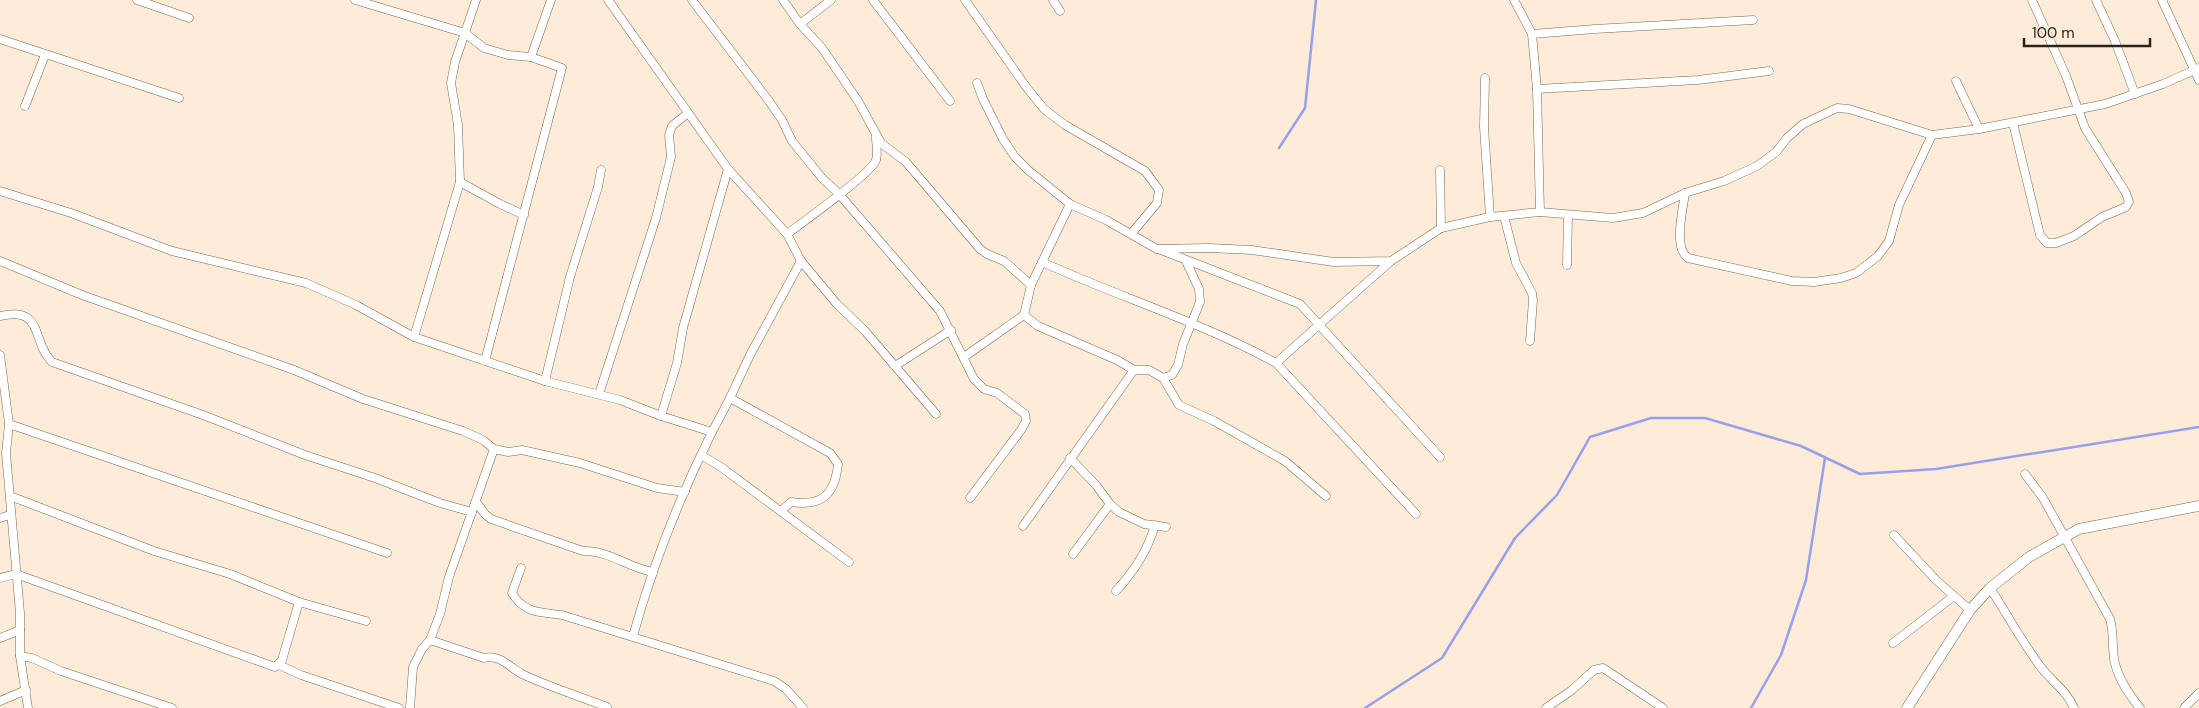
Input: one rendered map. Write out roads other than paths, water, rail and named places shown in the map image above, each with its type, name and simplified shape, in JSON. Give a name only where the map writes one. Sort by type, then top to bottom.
[{"type":"street","points":[[136,0],[189,18]]},
{"type":"street","points":[[355,0],[465,33],[484,48],[508,55],[531,57],[562,68],[485,361]]},
{"type":"street","points":[[414,337],[460,182],[458,126],[451,83],[455,62],[476,0]]},
{"type":"street","points":[[531,57],[551,0]]},
{"type":"street","points":[[608,0],[728,169],[788,234],[801,260],[847,315],[865,331],[936,414]]},
{"type":"street","points":[[692,0],[740,61],[782,120],[792,141],[822,178],[839,194],[940,311],[974,379],[984,388],[997,393],[1024,414],[1026,421],[1000,460],[970,498]]},
{"type":"street","points":[[783,0],[800,24],[822,48],[858,101],[876,137],[881,143],[893,150],[906,162],[980,249],[1004,261],[1031,285]]},
{"type":"street","points":[[800,24],[831,0]]},
{"type":"street","points":[[874,0],[950,101]]},
{"type":"street","points":[[965,0],[1044,109],[1065,125],[1145,171],[1159,190],[1157,203],[1131,234]]},
{"type":"street","points":[[1053,0],[1060,11]]},
{"type":"street","points":[[1514,0],[1532,34],[1537,89],[1540,212]]},
{"type":"street","points":[[2013,123],[2040,235],[2047,243],[2056,243],[2074,236],[2102,217],[2126,206],[2129,202],[2126,193],[2085,128],[2032,0]]},
{"type":"street","points":[[2096,0],[2115,41],[2135,94]]},
{"type":"street","points":[[2162,0],[2197,69],[2199,80]]},
{"type":"street","points":[[1532,34],[1596,28],[1753,20]]},
{"type":"street","points":[[0,39],[179,98]]},
{"type":"street","points":[[25,106],[45,55]]},
{"type":"street","points":[[1276,363],[1391,261],[1441,228],[1490,218],[1540,212],[1613,218],[1633,216],[1685,193],[1724,181],[1757,166],[1776,152],[1787,138],[1803,124],[1837,108],[1849,109],[1932,135],[1978,130],[2105,104],[2163,84],[2197,69]]},
{"type":"street","points":[[1537,89],[1698,80],[1769,71]]},
{"type":"street","points":[[1485,78],[1484,127],[1490,218]]},
{"type":"street","points":[[1956,81],[1978,130]]},
{"type":"street","points":[[978,83],[990,113],[1015,157],[1040,181],[1070,204],[1106,220],[1157,249],[1292,299],[1310,312],[1440,457]]},
{"type":"street","points":[[599,394],[656,218],[672,158],[669,135],[672,126],[688,112]]},
{"type":"street","points":[[1685,193],[1680,245],[1683,254],[1688,258],[1792,281],[1814,282],[1842,278],[1868,266],[1890,241],[1899,206],[1932,135]]},
{"type":"street","points":[[788,234],[859,180],[874,164],[877,158],[876,137]]},
{"type":"street","points":[[661,416],[677,363],[683,328],[728,169]]},
{"type":"street","points":[[546,381],[570,277],[598,187],[601,170]]},
{"type":"street","points":[[1440,170],[1441,228]]},
{"type":"street","points":[[460,182],[524,215]]},
{"type":"street","points":[[0,191],[71,213],[172,251],[306,283],[356,306],[414,337],[546,381],[620,400],[661,416],[712,432]]},
{"type":"street","points":[[964,357],[1024,314],[1031,285],[1070,204]]},
{"type":"street","points":[[1567,265],[1568,214]]},
{"type":"street","points":[[1504,216],[1516,263],[1532,293],[1530,341]]},
{"type":"street","points":[[1157,249],[1210,248],[1252,250],[1334,262],[1391,261]]},
{"type":"street","points":[[633,636],[653,572],[700,455],[750,355],[801,260]]},
{"type":"street","points":[[1163,378],[1172,374],[1178,365],[1182,344],[1200,302],[1200,295],[1186,261]]},
{"type":"street","points":[[0,262],[82,295],[294,370],[363,399],[463,431],[483,440],[494,449],[508,452],[522,450],[532,452],[580,463],[657,488],[685,492]]},
{"type":"street","points":[[1042,262],[1091,284],[1192,323],[1251,349],[1276,363],[1416,514]]},
{"type":"street","points":[[0,316],[13,314],[27,317],[36,327],[46,356],[52,362],[203,415],[305,454],[472,512]]},
{"type":"street","points":[[1024,314],[1038,326],[1117,360],[1134,370],[1149,370],[1163,378],[1179,405],[1214,421],[1285,461],[1326,496]]},
{"type":"street","points":[[895,366],[951,330]]},
{"type":"street","points":[[0,355],[9,424],[3,453],[10,496],[20,630],[20,656],[28,708]]},
{"type":"street","points":[[1023,526],[1134,370]]},
{"type":"street","points":[[730,398],[830,453],[838,464],[836,478],[827,497],[813,503],[791,502],[781,511]]},
{"type":"street","points":[[9,424],[387,553]]},
{"type":"street","points":[[696,427],[706,443]]},
{"type":"street","points":[[410,708],[413,667],[422,649],[430,640],[440,614],[448,582],[494,449]]},
{"type":"street","points":[[700,455],[721,467],[849,562]]},
{"type":"street","points":[[1070,458],[1096,485],[1110,504],[1144,524],[1166,527]]},
{"type":"street","points":[[2025,474],[2043,498],[2110,619],[2113,630],[2114,659],[2123,682],[2140,708]]},
{"type":"street","points":[[10,496],[154,551],[230,574],[299,602],[366,621]]},
{"type":"street","points":[[476,502],[484,514],[491,519],[583,550],[593,550],[632,567],[653,572]]},
{"type":"street","points":[[1073,554],[1110,504]]},
{"type":"street","points":[[1907,708],[1970,610],[1990,588],[2022,562],[2079,528],[2199,506]]},
{"type":"street","points":[[0,518],[10,515]]},
{"type":"street","points":[[1116,591],[1141,560],[1149,545],[1155,525]]},
{"type":"street","points":[[1894,535],[1936,580],[1970,610]]},
{"type":"street","points":[[521,568],[512,593],[518,603],[531,611],[562,615],[774,680],[780,683],[803,708]]},
{"type":"street","points":[[0,578],[16,574],[270,666],[276,667],[279,665],[301,676],[400,708]]},
{"type":"street","points":[[1990,588],[2035,659],[2049,678],[2063,690],[2074,708]]},
{"type":"street","points":[[1893,644],[1954,596]]},
{"type":"street","points":[[279,665],[299,602]]},
{"type":"street","points":[[0,638],[20,630]]},
{"type":"street","points":[[430,640],[484,658],[490,656],[504,661],[520,673],[607,707]]},
{"type":"street","points":[[20,656],[32,658],[61,671],[172,708]]},
{"type":"street","points":[[1546,708],[1572,690],[1594,670],[1603,668],[1663,708]]},
{"type":"street","points":[[0,701],[26,690]]},
{"type":"street","points":[[2184,708],[2199,693]]},
{"type":"waterway","points":[[1279,148],[1305,108],[1316,0]]},
{"type":"waterway","points":[[1365,708],[1442,658],[1515,538],[1557,495],[1590,437],[1651,418],[1705,418],[1801,446],[1860,474],[1936,469],[2199,427]]},
{"type":"waterway","points":[[1751,708],[1781,655],[1806,580],[1825,458]]}]
